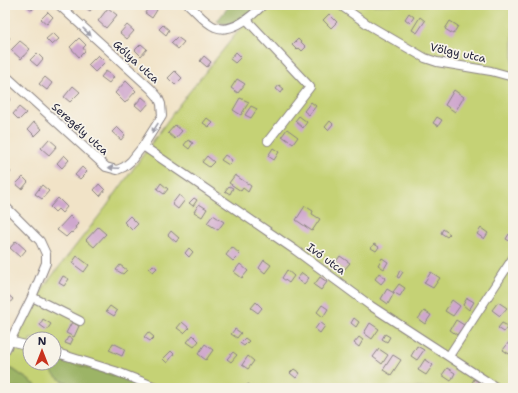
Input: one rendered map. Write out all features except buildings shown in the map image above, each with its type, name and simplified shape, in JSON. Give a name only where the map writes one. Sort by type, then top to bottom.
[{"type":"street","name":"Gólya utca","points":[[59,5],[107,50],[135,73],[158,97],[163,110],[162,116],[143,146]]},
{"type":"street","points":[[189,5],[206,22],[221,29],[230,28],[247,20],[263,5]]},
{"type":"street","name":"Völgy utca","points":[[340,5],[370,26],[425,58],[437,62],[491,71],[513,77]]},
{"type":"street","points":[[247,20],[310,87],[268,141]]},
{"type":"street","name":"Seregély utca","points":[[5,76],[106,167],[117,170],[124,167],[143,146]]},
{"type":"street","name":"Ivó utca","points":[[143,146],[295,250],[371,306],[497,388]]},
{"type":"street","points":[[5,206],[40,241],[46,254],[46,263],[41,277],[32,297],[7,341],[5,351]]},
{"type":"street","points":[[449,356],[513,258]]},
{"type":"street","points":[[32,297],[80,321]]},
{"type":"street","points":[[7,341],[22,344]]},
{"type":"street","points":[[62,354],[115,371],[158,388]]},
{"type":"green space","points":[[230,5],[261,5],[246,17],[234,23],[223,24],[217,21]]},
{"type":"green space","points":[[266,5],[513,5],[513,388],[135,388],[140,383],[62,360],[62,331],[22,331],[22,371],[53,371],[64,381],[88,388],[40,388],[14,370],[5,369],[5,345],[11,345],[45,285],[106,207],[178,106],[244,24]]},
{"type":"green space","points":[[62,360],[140,383],[135,388],[90,388],[68,383],[59,379],[52,372],[62,371]]},
{"type":"green space","points":[[5,367],[14,370],[40,388],[5,388]]}]
